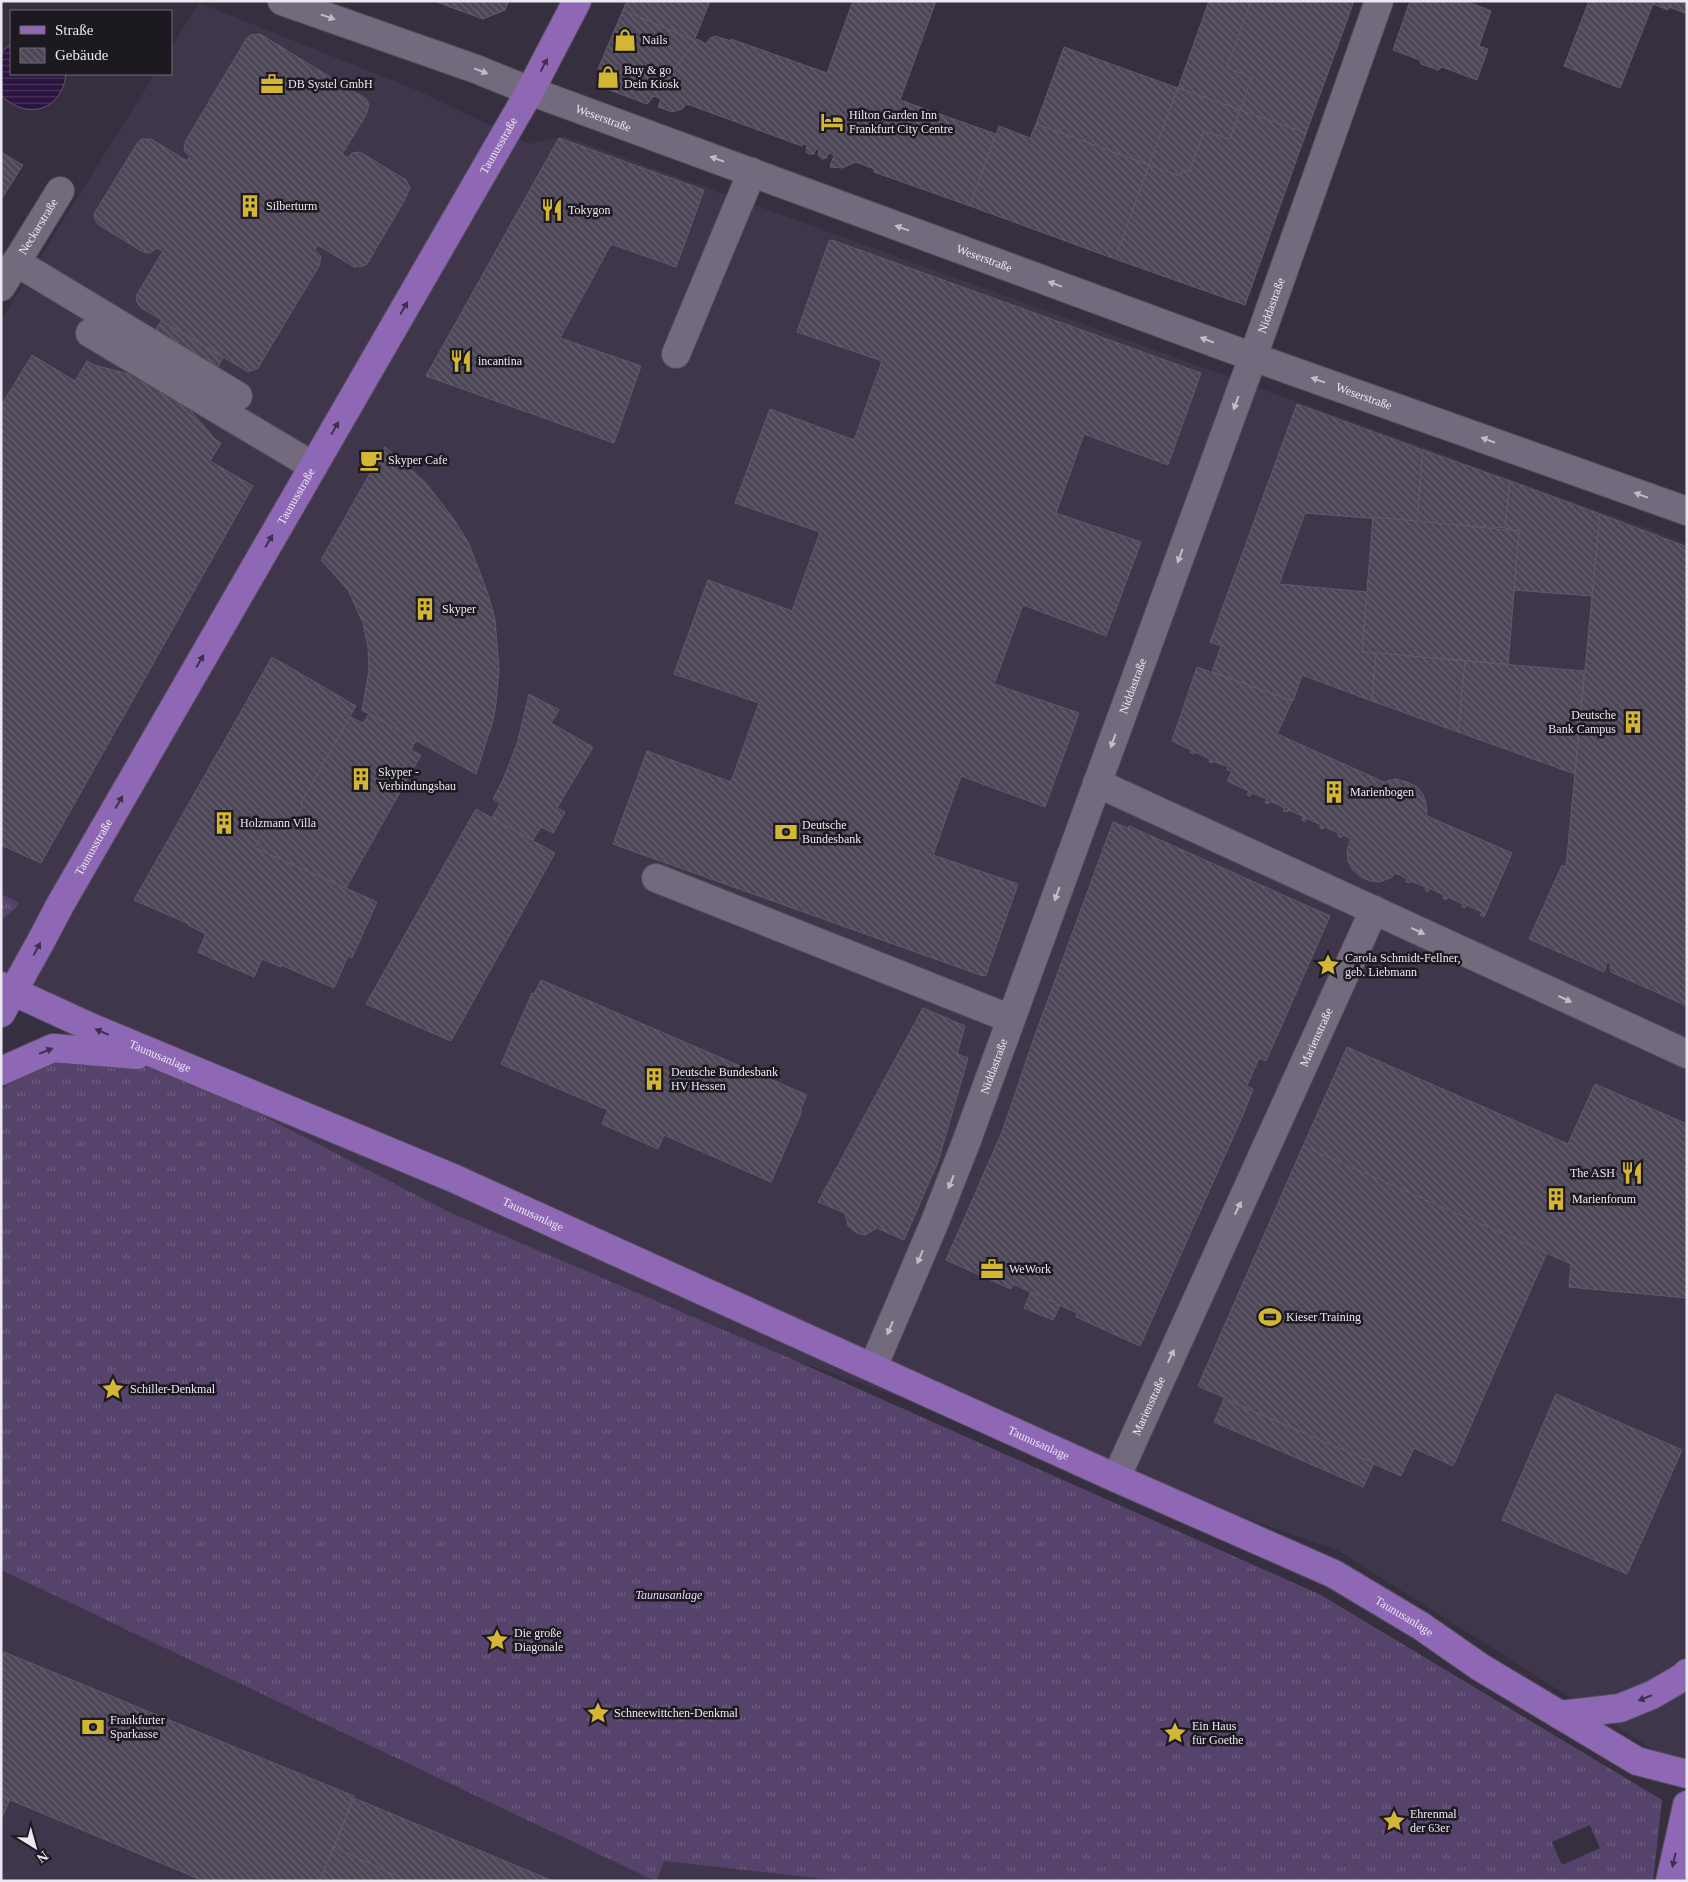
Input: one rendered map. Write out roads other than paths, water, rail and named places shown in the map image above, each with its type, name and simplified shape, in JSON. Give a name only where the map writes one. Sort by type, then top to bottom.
[{"type":"main road","name":"Taunusstraße","points":[[5,997],[530,91],[576,1]]},
{"type":"main road","name":"Taunusanlage","points":[[5,997],[72,1019],[452,1178],[1116,1478],[1334,1574],[1421,1626],[1480,1667],[1637,1761],[1687,1774]]},
{"type":"main road","points":[[1,1071],[53,1048],[163,1058]]},
{"type":"main road","points":[[1560,1715],[1620,1708],[1652,1695],[1687,1673]]},
{"type":"main road","points":[[1670,1881],[1687,1805]]},
{"type":"street","name":"Weserstraße","points":[[282,1],[476,69],[530,91],[1253,357],[1687,511]]},
{"type":"street","name":"Niddastraße","points":[[873,1367],[971,1131],[1253,357],[1379,1]]},
{"type":"street","points":[[676,354],[752,172]]},
{"type":"street","name":"Neckarstraße","points":[[1,287],[60,191]]},
{"type":"street","points":[[16,262],[238,396]]},
{"type":"street","points":[[90,334],[313,466]]},
{"type":"street","points":[[1097,783],[1687,1054]]},
{"type":"street","points":[[656,878],[1011,1019]]},
{"type":"street","name":"Marienstraße","points":[[1116,1478],[1374,910]]},
{"type":"place","name":"Nails","points":[[625,40]]},
{"type":"place","name":"Buy & go Dein Kiosk","points":[[608,77]]},
{"type":"place","name":"DB Systel GmbH","points":[[272,84]]},
{"type":"place","name":"Hilton Garden Inn Frankfurt City Centre","points":[[832,122]]},
{"type":"place","name":"Silberturm","points":[[250,206]]},
{"type":"place","name":"Tokygon","points":[[552,210]]},
{"type":"place","name":"incantina","points":[[461,361]]},
{"type":"place","name":"Skyper Cafe","points":[[371,460]]},
{"type":"place","name":"Skyper","points":[[425,609]]},
{"type":"place","name":"Deutsche Bank Campus","points":[[1633,722]]},
{"type":"place","name":"Skyper - Verbindungsbau","points":[[361,779]]},
{"type":"place","name":"Marienbogen","points":[[1334,792]]},
{"type":"place","name":"Holzmann Villa","points":[[224,823]]},
{"type":"place","name":"Deutsche Bundesbank","points":[[786,832]]},
{"type":"place","name":"Carola Schmidt-Fellner, geb. Liebmann","points":[[1328,965]]},
{"type":"place","name":"Deutsche Bundesbank HV Hessen","points":[[654,1079]]},
{"type":"place","name":"The ASH","points":[[1632,1173]]},
{"type":"place","name":"Marienforum","points":[[1556,1199]]},
{"type":"place","name":"WeWork","points":[[992,1269]]},
{"type":"place","name":"Kieser Training","points":[[1270,1317]]},
{"type":"place","name":"Schiller-Denkmal","points":[[113,1389]]},
{"type":"place","name":"Die große Diagonale","points":[[497,1640]]},
{"type":"place","name":"Schneewittchen-Denkmal","points":[[598,1713]]},
{"type":"place","name":"Frankfurter Sparkasse","points":[[93,1727]]},
{"type":"place","name":"Ein Haus für Goethe","points":[[1175,1733]]},
{"type":"place","name":"Ehrenmal der 63er","points":[[1394,1821]]}]
